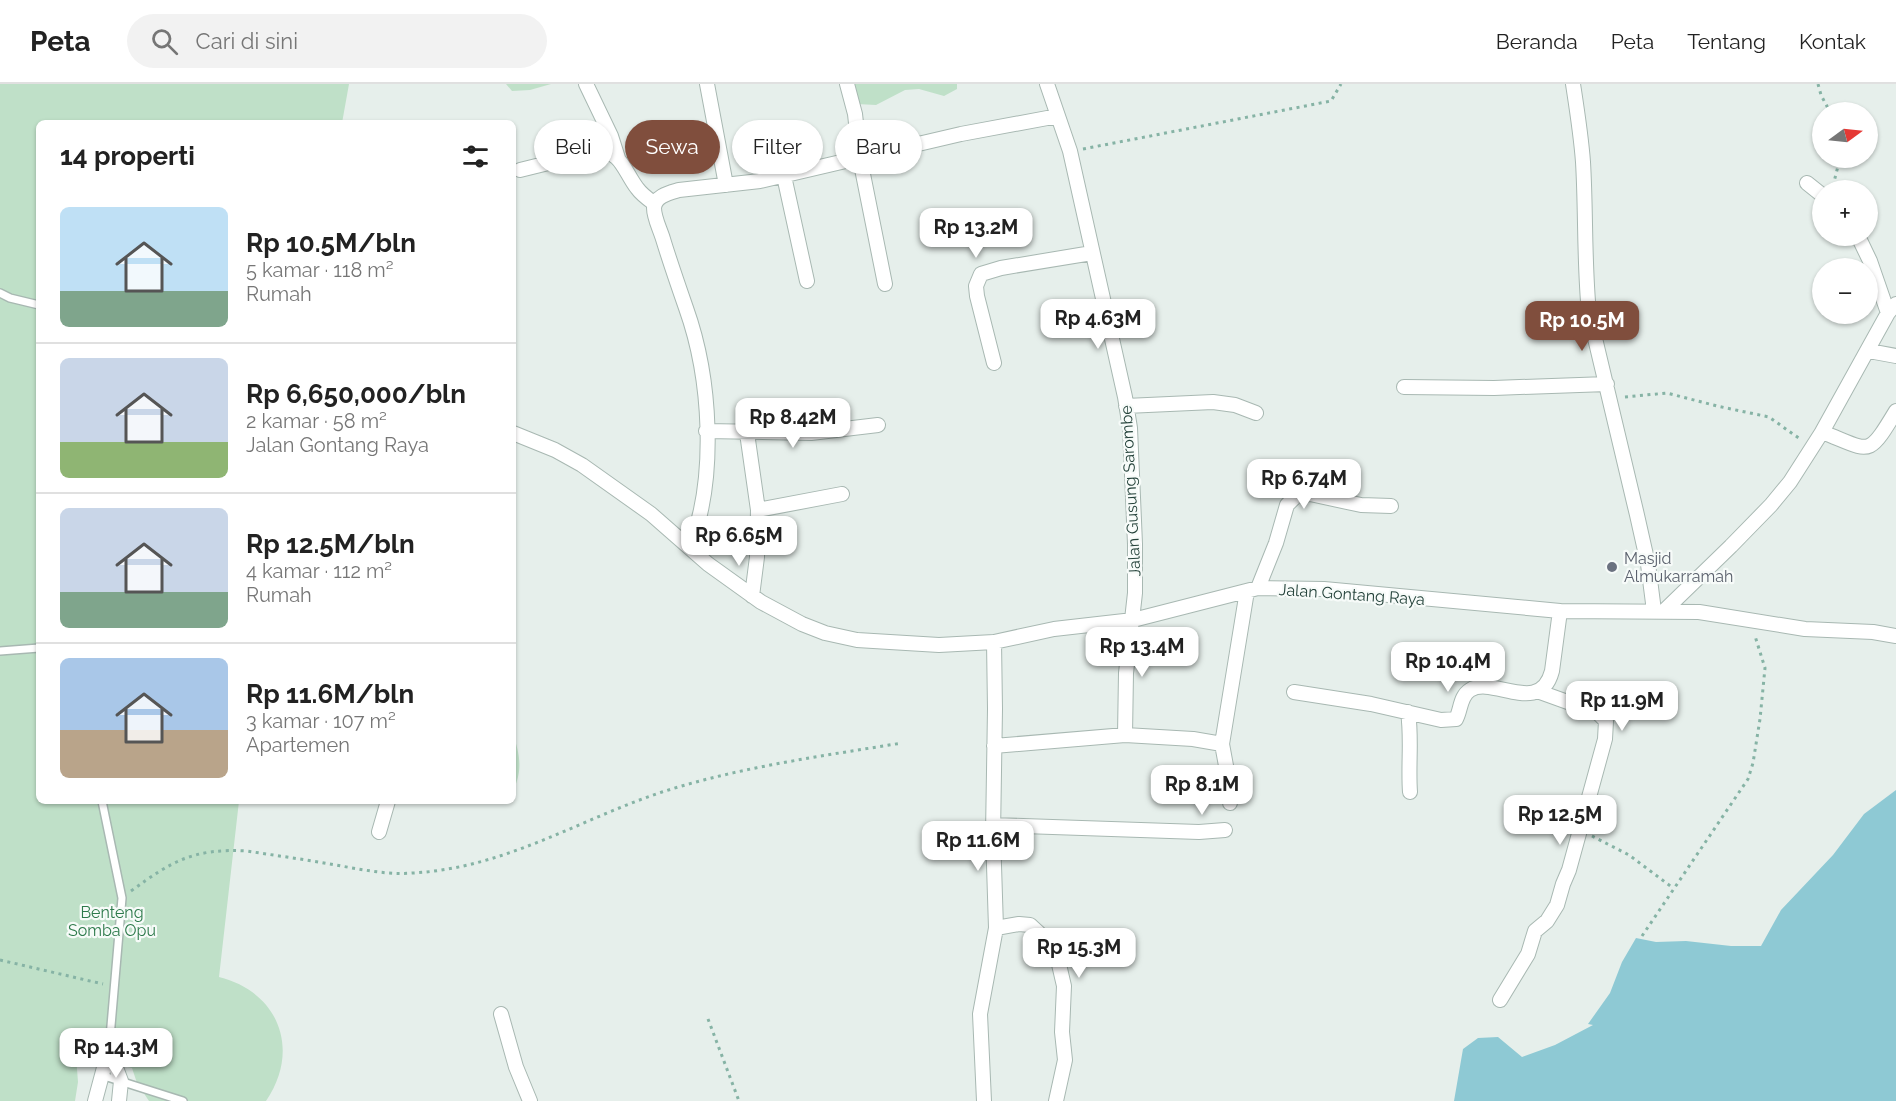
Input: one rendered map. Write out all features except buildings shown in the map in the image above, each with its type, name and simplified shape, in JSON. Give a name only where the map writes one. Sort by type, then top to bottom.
[{"type":"street","points":[[586,84],[611,136],[618,158],[641,194],[655,204],[658,225],[698,348],[705,401],[704,491],[700,518],[690,547]]},
{"type":"street","points":[[707,84],[726,185]]},
{"type":"street","points":[[847,84],[856,120]]},
{"type":"street","name":"Jalan Gusung Sarombe","points":[[1047,84],[1070,151],[1131,437],[1135,544],[1133,620],[1126,673],[1125,735]]},
{"type":"street","points":[[1573,84],[1583,164],[1589,313],[1659,611]]},
{"type":"street","points":[[922,144],[1058,116]]},
{"type":"street","points":[[520,170],[597,151],[607,150],[618,158]]},
{"type":"street","points":[[655,204],[662,197],[679,190],[784,176],[835,165]]},
{"type":"street","points":[[863,174],[885,284]]},
{"type":"street","points":[[784,176],[807,281]]},
{"type":"street","points":[[1807,183],[1812,187]]},
{"type":"street","points":[[1659,611],[1771,505],[1790,482],[1869,351],[1892,309],[1863,246]]},
{"type":"street","points":[[994,363],[977,296],[976,286],[981,274],[1001,268],[1092,253]]},
{"type":"street","points":[[1869,351],[1896,356]]},
{"type":"street","points":[[1404,387],[1494,388],[1607,384]]},
{"type":"street","points":[[1126,406],[1213,402],[1235,405],[1256,413]]},
{"type":"street","points":[[1822,432],[1858,447],[1871,446],[1879,440],[1896,411]]},
{"type":"street","points":[[706,431],[811,433],[878,425]]},
{"type":"street","points":[[747,433],[758,510],[757,557],[752,596]]},
{"type":"street","name":"Jalan Gontang Raya","points":[[516,434],[555,450],[582,465],[651,514],[708,564],[752,596],[802,624],[825,633],[857,640],[939,645],[994,642],[1054,629],[1133,620],[1253,589],[1324,589],[1560,611],[1699,612],[1805,629],[1896,636]]},
{"type":"street","points":[[1230,803],[1229,782],[1222,744],[1253,589],[1276,543],[1287,505],[1296,496],[1310,494],[1361,505],[1391,506]]},
{"type":"street","points":[[758,510],[842,495]]},
{"type":"street","points":[[1294,692],[1371,704],[1449,720],[1456,719],[1465,694],[1471,688],[1529,693],[1537,691],[1550,679],[1560,611]]},
{"type":"street","points":[[984,1101],[980,1014],[996,928],[993,825],[994,642]]},
{"type":"street","points":[[1500,1000],[1528,954],[1535,931],[1547,921],[1557,905],[1580,832],[1605,739],[1606,722],[1598,713],[1537,691]]},
{"type":"street","points":[[1408,712],[1411,729],[1408,776],[1410,792]]},
{"type":"street","points":[[994,746],[1125,735],[1193,739],[1222,744]]},
{"type":"street","points":[[379,832],[387,804]]},
{"type":"street","points":[[993,825],[1199,832],[1225,830]]},
{"type":"street","points":[[996,928],[1019,924],[1030,925],[1043,937],[1058,960],[1064,987],[1062,1032],[1065,1060],[1056,1101]]},
{"type":"street","points":[[501,1014],[516,1067],[530,1101]]},
{"type":"street","points":[[95,1101],[109,1049]]},
{"type":"street","points":[[109,1049],[121,1081],[119,1101]]},
{"type":"lane","points":[[0,293],[36,304]]},
{"type":"lane","points":[[0,651],[36,648]]},
{"type":"lane","points":[[103,804],[122,898],[109,1049]]},
{"type":"lane","points":[[101,1075],[183,1101]]},
{"type":"path","points":[[1070,151],[1331,101],[1341,84]]},
{"type":"path","points":[[1818,84],[1825,102]]},
{"type":"path","points":[[1611,399],[1667,393],[1769,417],[1812,448]]},
{"type":"path","points":[[1642,936],[1748,779],[1760,719],[1765,668],[1755,641],[1756,622]]},
{"type":"path","points":[[122,898],[161,869],[183,858],[226,849],[247,850],[386,874],[449,869],[490,860],[540,843],[605,813],[662,792],[708,779],[902,743]]},
{"type":"path","points":[[1580,832],[1629,855],[1674,888]]},
{"type":"path","points":[[0,960],[113,987]]},
{"type":"path","points":[[708,1019],[739,1101]]},
{"type":"green space","name":"Benteng Somba Opu","points":[[0,84],[349,84],[343,120],[36,120],[36,804],[239,804],[219,977],[240,985],[257,996],[269,1009],[278,1026],[282,1043],[282,1062],[276,1082],[266,1101],[149,1101],[137,1083],[132,1068],[76,1056],[78,1082],[75,1101],[0,1101]]},
{"type":"green space","points":[[506,84],[551,84],[530,90],[512,91]]},
{"type":"green space","points":[[841,84],[957,84],[957,89],[944,96],[919,89],[905,90],[876,105],[857,104]]},
{"type":"green space","points":[[516,745],[519,762],[516,783]]},
{"type":"water","points":[[1896,790],[1896,1101],[1454,1101],[1463,1049],[1478,1038],[1498,1037],[1522,1057],[1555,1045],[1593,1025],[1588,1024],[1610,993],[1622,962],[1636,938],[1656,942],[1686,941],[1731,946],[1761,946],[1781,910],[1833,855],[1864,814]]},
{"type":"place","name":"Masjid Almukarramah","points":[[1612,567]]}]
